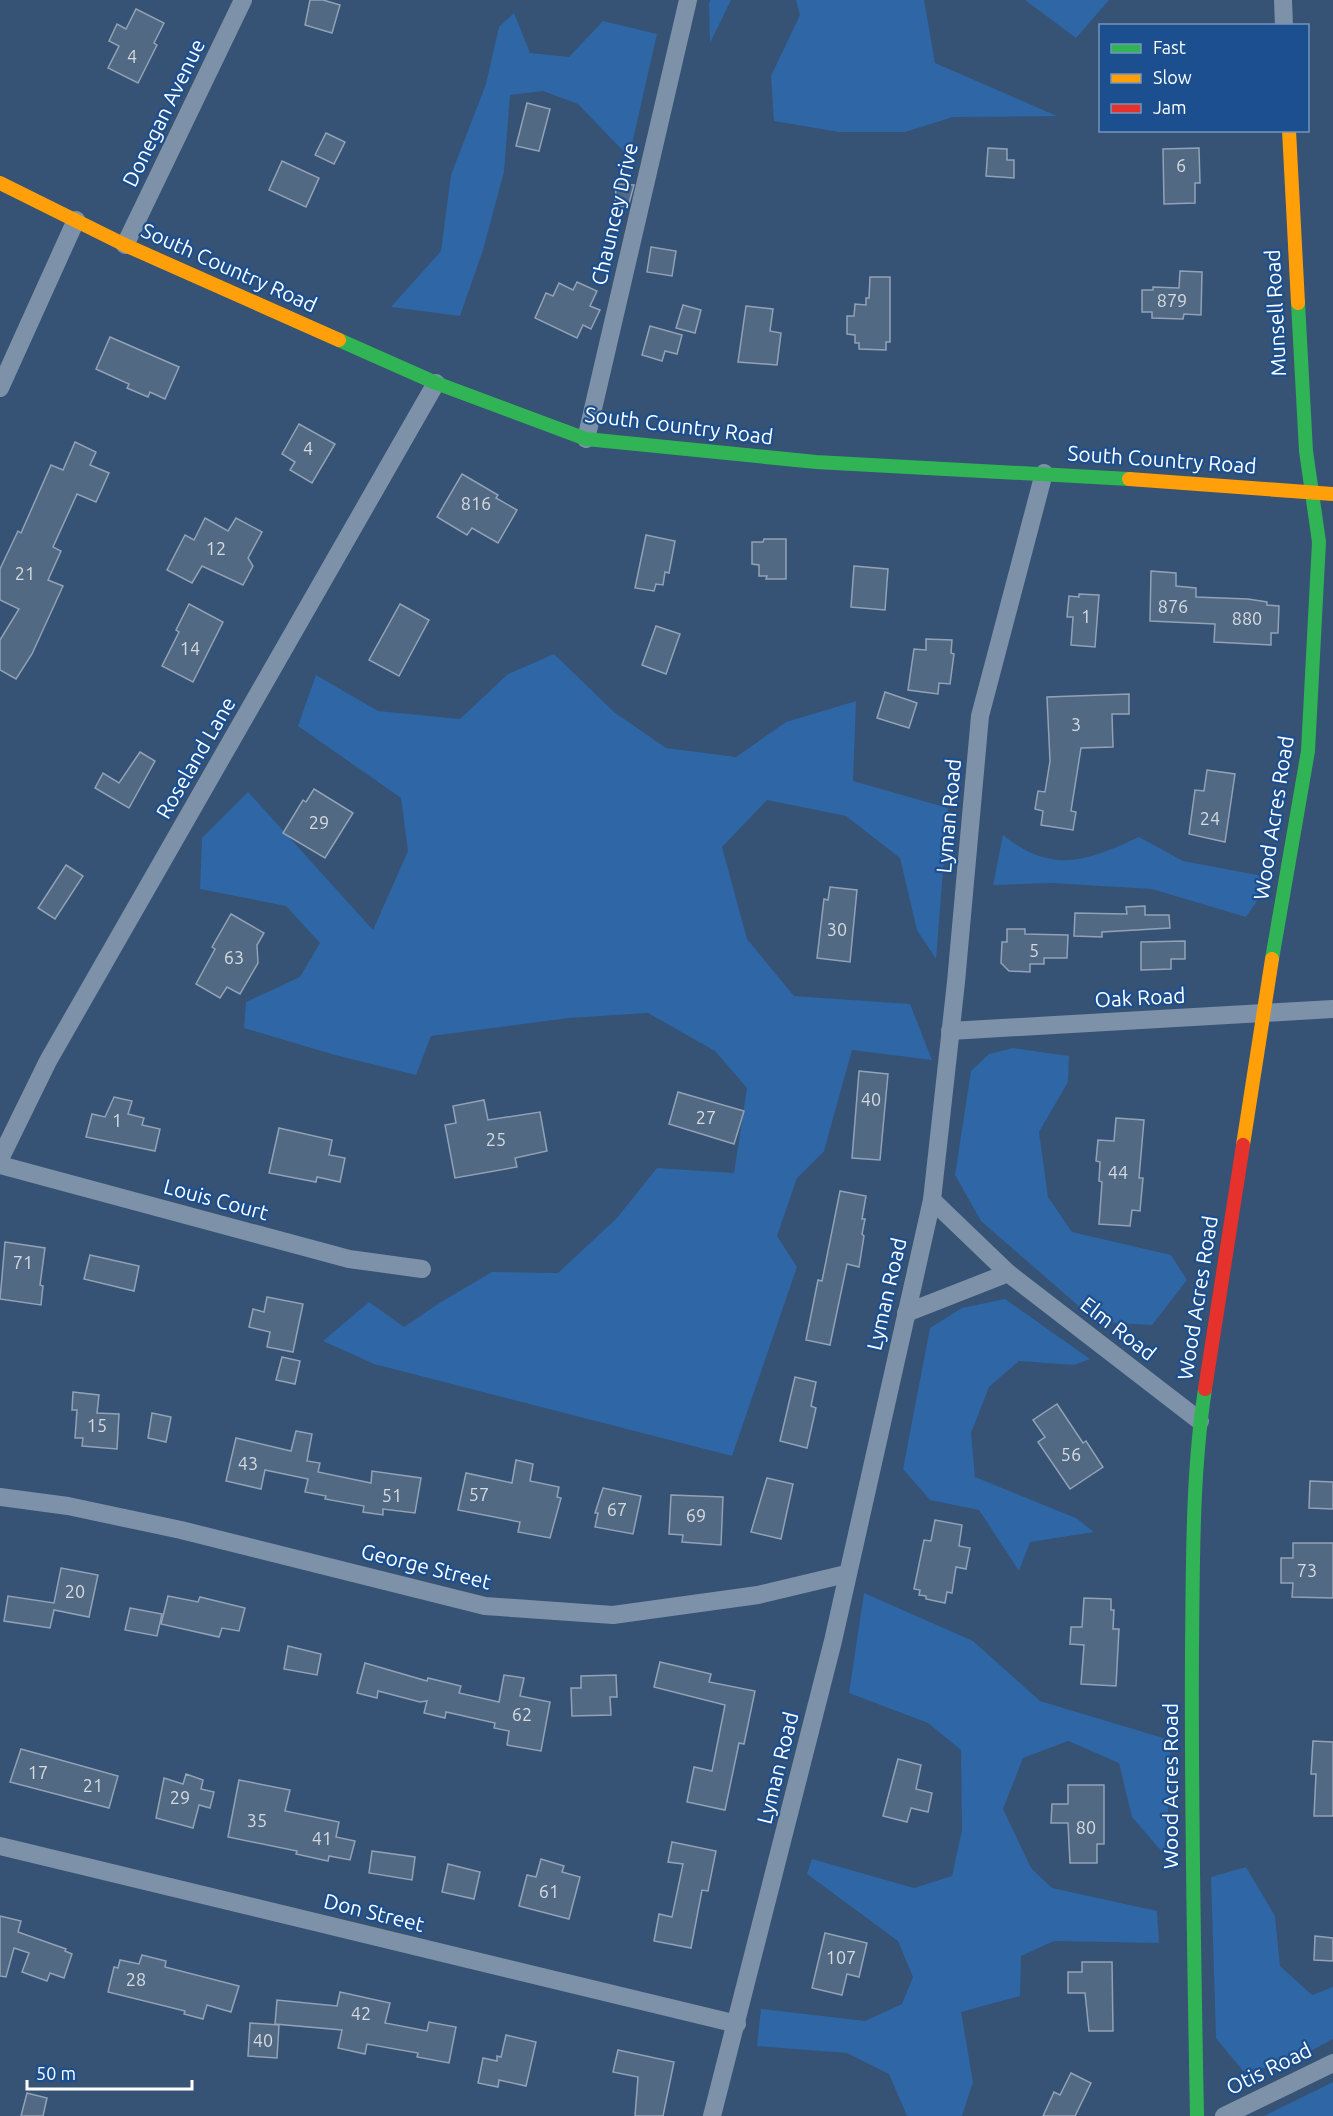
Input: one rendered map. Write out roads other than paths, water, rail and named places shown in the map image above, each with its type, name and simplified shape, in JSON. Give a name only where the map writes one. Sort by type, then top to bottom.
[{"type":"street","name":"Donegan Avenue","points":[[125,245],[243,0]]},
{"type":"street","name":"Chauncey Drive","points":[[586,439],[688,0]]},
{"type":"street","points":[[1283,0],[1284,24]]},
{"type":"street","name":"Munsell Road","points":[[1289,132],[1306,451],[1312,492]]},
{"type":"street","name":"South Country Road","points":[[0,183],[125,245],[436,382],[586,439],[816,462],[1044,472],[1333,494]]},
{"type":"street","points":[[0,388],[76,220]]},
{"type":"street","name":"Roseland Lane","points":[[0,1159],[48,1061],[436,382]]},
{"type":"street","name":"Lyman Road","points":[[712,2116],[833,1641],[846,1574],[932,1200],[980,717],[1044,472]]},
{"type":"street","name":"Wood Acres Road","points":[[1197,2116],[1191,1778],[1193,1598],[1200,1421],[1263,1014],[1308,751],[1319,542],[1312,492]]},
{"type":"street","name":"Oak Road","points":[[950,1031],[1333,1009]]},
{"type":"street","name":"Louis Court","points":[[0,1166],[349,1259],[422,1269]]},
{"type":"street","name":"Elm Road","points":[[932,1200],[1008,1273],[1200,1421]]},
{"type":"street","points":[[906,1313],[1008,1273]]},
{"type":"street","name":"George Street","points":[[0,1497],[68,1506],[181,1530],[485,1606],[613,1615],[758,1595],[846,1574]]},
{"type":"street","name":"Don Street","points":[[0,1846],[737,2024]]},
{"type":"street","name":"Otis Road","points":[[1224,2116],[1333,2063]]}]
